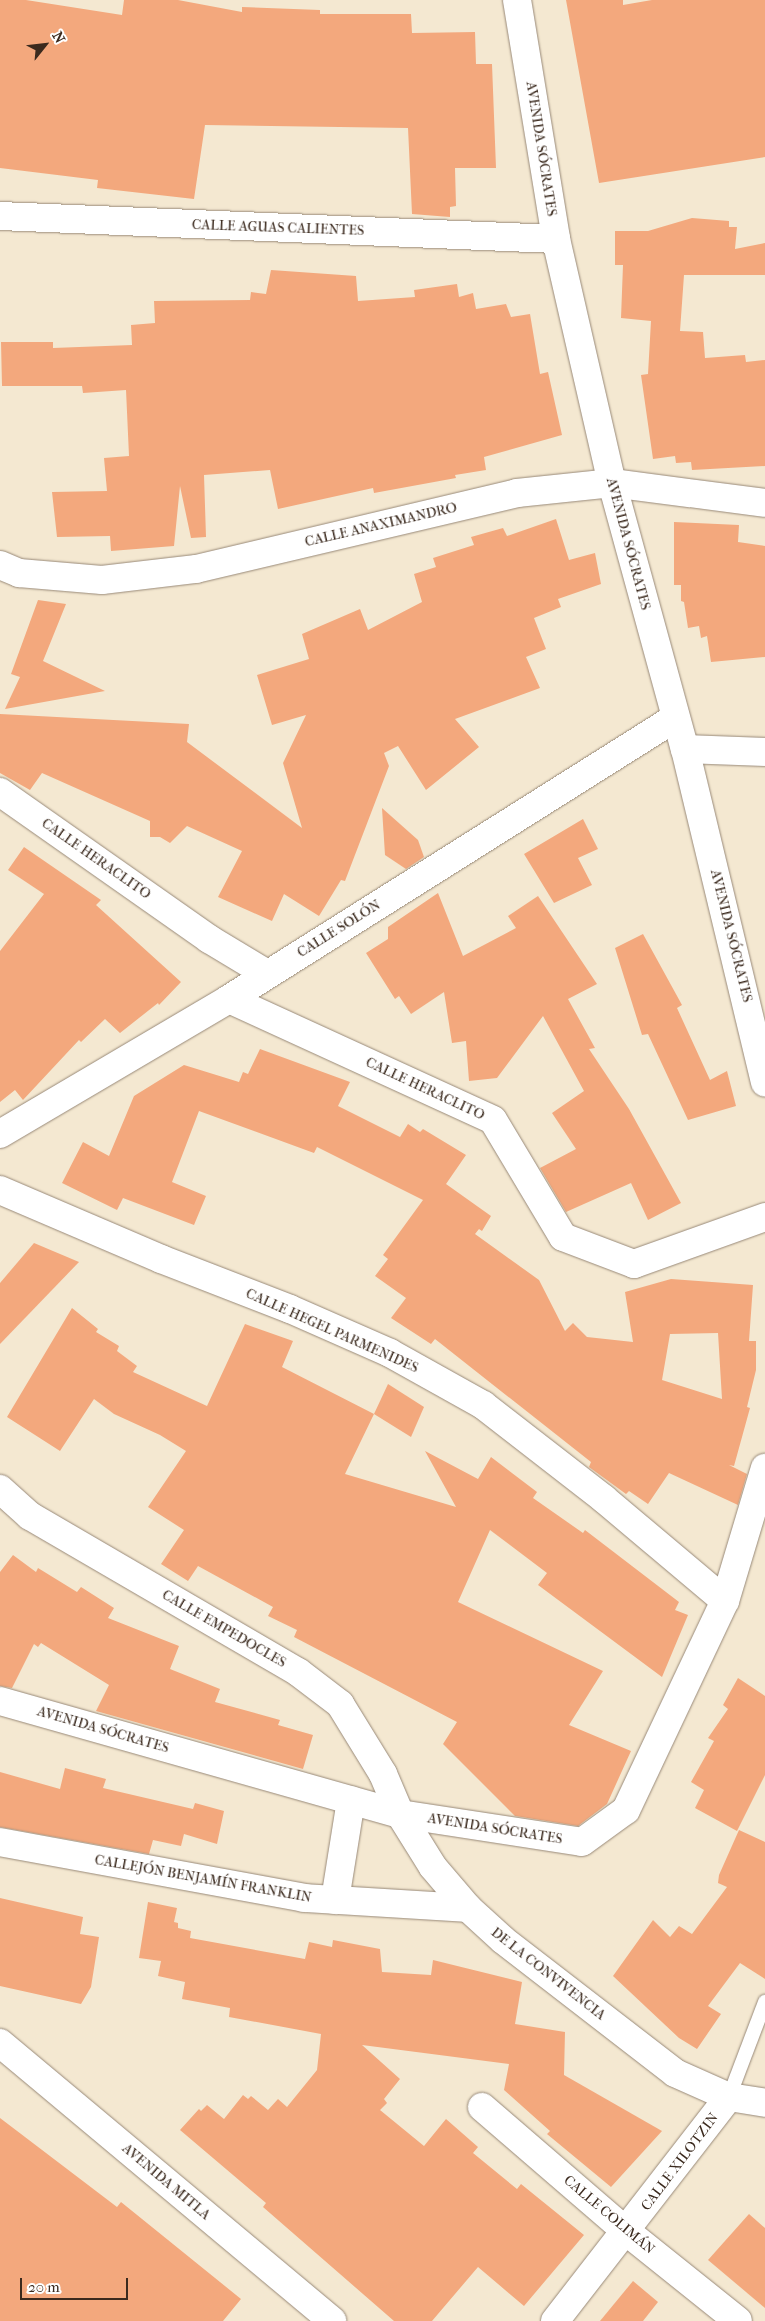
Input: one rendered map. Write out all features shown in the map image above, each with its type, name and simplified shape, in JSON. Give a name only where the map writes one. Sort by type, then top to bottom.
[{"type":"street","name":"AVENIDA SÓCRATES","points":[[517,0],[556,239],[612,484],[685,749],[765,1083]]},
{"type":"street","name":"CALLE AGUAS CALIENTES","points":[[0,216],[556,239]]},
{"type":"street","name":"CALLE ANAXIMANDRO","points":[[0,564],[19,573],[102,580],[196,569],[517,494],[612,484],[765,503]]},
{"type":"street","name":"CALLE SOLÓN","points":[[0,1134],[229,998],[675,718]]},
{"type":"street","points":[[685,749],[765,752]]},
{"type":"street","name":"CALLE HERACLITO","points":[[0,792],[209,939],[267,974]]},
{"type":"street","name":"CALLE HERACLITO","points":[[229,998],[492,1120],[563,1237],[634,1264],[765,1217]]},
{"type":"street","name":"CALLE HEGEL PARMENIDES","points":[[0,1190],[161,1259],[299,1313],[390,1353],[483,1405],[604,1499],[726,1601]]},
{"type":"street","name":"AVENIDA SÓCRATES","points":[[0,1701],[400,1814],[582,1842],[626,1810],[726,1601],[765,1468]]},
{"type":"street","name":"CALLE EMPEDOCLES","points":[[0,1489],[30,1516],[298,1672],[340,1704],[383,1774],[400,1814]]},
{"type":"street","points":[[335,1900],[352,1800]]},
{"type":"street","name":"DE LA CONVIVENCIA","points":[[400,1814],[433,1867],[468,1908],[503,1940],[675,2072],[729,2097],[765,2103]]},
{"type":"street","name":"CALLEJÓN BENJAMÍN FRANKLIN","points":[[0,1842],[304,1898],[468,1908]]},
{"type":"street","name":"AVENIDA MITLA","points":[[0,2043],[332,2321]]},
{"type":"street","name":"CALLE XILOTZIN","points":[[555,2321],[627,2232],[729,2097]]},
{"type":"street","name":"CALLE COLIMÁN","points":[[482,2107],[627,2232],[738,2321]]},
{"type":"lane","points":[[729,2097],[765,2002]]},
{"type":"building","points":[[0,0],[26,0],[122,15],[124,0],[178,0],[242,12],[242,7],[320,10],[320,14],[411,14],[412,33],[475,32],[476,64],[492,64],[496,168],[455,168],[456,206],[450,207],[450,217],[412,214],[408,128],[205,125],[194,199],[97,188],[98,180],[0,168]]},
{"type":"building","points":[[566,0],[623,0],[623,5],[652,0],[765,0],[765,157],[599,183]]},
{"type":"building","points":[[692,218],[729,221],[729,227],[737,227],[735,249],[765,243],[765,275],[684,275],[680,331],[703,332],[705,358],[745,355],[746,362],[765,360],[765,466],[692,470],[691,462],[676,463],[675,456],[653,459],[641,375],[648,374],[651,321],[621,318],[623,265],[615,265],[615,231],[648,231]]},
{"type":"building","points":[[271,270],[356,276],[358,301],[415,297],[414,290],[457,284],[459,297],[473,293],[476,309],[506,304],[511,317],[530,314],[540,374],[548,372],[562,435],[484,457],[486,470],[455,475],[456,478],[374,493],[373,488],[278,509],[270,470],[204,475],[206,537],[191,538],[180,486],[174,546],[111,551],[110,536],[57,537],[52,492],[107,491],[104,458],[129,456],[126,390],[83,393],[82,386],[2,386],[1,342],[53,342],[53,348],[132,345],[131,325],[155,323],[154,301],[250,300],[251,292],[266,294]]},
{"type":"building","points":[[556,519],[569,560],[595,553],[601,584],[558,599],[561,607],[534,618],[546,649],[526,657],[540,688],[455,719],[479,747],[426,790],[398,746],[384,753],[389,766],[345,881],[341,880],[319,916],[284,894],[272,921],[218,897],[242,851],[187,826],[170,843],[160,837],[150,837],[150,821],[42,773],[30,790],[0,773],[0,714],[189,724],[187,742],[302,828],[283,763],[306,715],[272,725],[257,675],[309,659],[302,634],[360,609],[368,630],[422,602],[414,574],[436,567],[433,558],[474,545],[471,537],[503,528],[507,536]]},
{"type":"building","points":[[674,522],[739,525],[738,542],[765,546],[765,657],[711,662],[707,636],[701,638],[699,626],[688,628],[684,602],[681,601],[681,585],[674,585]]},
{"type":"building","points":[[38,600],[66,604],[43,661],[105,691],[5,709],[20,677],[11,674]]},
{"type":"building","points":[[382,808],[418,840],[424,857],[406,869],[385,855]]},
{"type":"building","points":[[583,819],[598,849],[578,858],[592,885],[554,903],[524,854]]},
{"type":"building","points":[[24,847],[101,900],[96,905],[181,982],[159,1005],[158,1003],[120,1033],[105,1019],[81,1042],[79,1040],[23,1100],[15,1090],[0,1102],[0,951],[44,894],[8,870]]},
{"type":"building","points":[[438,893],[463,956],[516,928],[508,916],[538,896],[597,984],[568,999],[595,1048],[589,1049],[629,1109],[681,1203],[648,1220],[631,1183],[566,1212],[540,1168],[576,1149],[552,1113],[584,1091],[543,1016],[497,1078],[469,1081],[466,1041],[452,1043],[444,992],[411,1014],[399,996],[395,999],[366,953],[388,939],[388,927]]},
{"type":"building","points":[[643,934],[682,1005],[677,1008],[710,1080],[727,1071],[736,1106],[688,1120],[648,1034],[642,1035],[615,948]]},
{"type":"building","points":[[260,1049],[350,1082],[338,1106],[400,1137],[408,1124],[420,1132],[423,1129],[466,1155],[446,1184],[491,1216],[482,1231],[479,1229],[475,1234],[539,1280],[565,1331],[573,1323],[587,1337],[633,1342],[625,1292],[671,1279],[753,1285],[749,1341],[756,1341],[756,1370],[747,1407],[750,1408],[734,1466],[729,1465],[747,1474],[738,1505],[669,1473],[648,1504],[629,1491],[626,1494],[589,1467],[591,1462],[435,1339],[431,1344],[391,1318],[406,1298],[375,1276],[388,1259],[383,1255],[423,1200],[317,1147],[314,1153],[199,1111],[172,1182],[206,1196],[194,1225],[123,1198],[117,1210],[62,1183],[83,1142],[109,1156],[134,1096],[184,1065],[239,1082],[243,1072],[248,1074]],"holes":[[[718,1333],[722,1399],[662,1380],[670,1334]]]},
{"type":"building","points":[[34,1243],[79,1262],[0,1344],[0,1283]]},
{"type":"building","points":[[72,1308],[98,1329],[96,1332],[119,1346],[117,1351],[137,1366],[133,1372],[207,1406],[245,1324],[293,1341],[282,1367],[374,1414],[345,1474],[456,1507],[425,1451],[478,1479],[491,1457],[537,1492],[533,1498],[583,1533],[585,1530],[679,1602],[675,1610],[688,1615],[662,1677],[538,1585],[547,1573],[490,1530],[458,1602],[603,1671],[569,1725],[631,1751],[607,1804],[578,1826],[515,1816],[443,1744],[457,1722],[294,1637],[297,1630],[268,1616],[273,1607],[198,1566],[188,1581],[161,1564],[184,1530],[148,1507],[186,1451],[160,1435],[114,1414],[94,1399],[60,1451],[7,1417]]},
{"type":"building","points":[[388,1384],[424,1407],[411,1437],[374,1414]]},
{"type":"building","points":[[13,1555],[36,1572],[38,1568],[77,1592],[81,1587],[114,1608],[108,1618],[179,1646],[170,1669],[220,1689],[215,1702],[280,1720],[278,1725],[313,1735],[303,1769],[96,1711],[109,1685],[41,1643],[38,1647],[34,1644],[12,1688],[0,1686],[0,1572]]},
{"type":"building","points":[[738,1678],[765,1696],[765,1775],[737,1831],[695,1808],[704,1790],[691,1782],[714,1741],[708,1738],[728,1709],[723,1705]]},
{"type":"building","points":[[65,1768],[106,1779],[103,1788],[193,1809],[195,1803],[224,1811],[217,1844],[184,1834],[181,1846],[153,1840],[149,1854],[0,1827],[0,1772],[60,1789]]},
{"type":"building","points":[[739,1830],[765,1842],[765,1979],[740,1963],[708,2006],[721,2014],[697,2049],[679,2038],[613,1976],[653,1920],[670,1937],[679,1926],[692,1934],[727,1887],[718,1883],[719,1875]]},
{"type":"building","points":[[0,1898],[83,1917],[80,1934],[99,1937],[91,1987],[81,2004],[0,1986]]},
{"type":"building","points":[[148,1902],[177,1908],[174,1922],[178,1923],[178,1928],[191,1931],[190,1938],[305,1959],[309,1942],[332,1947],[333,1940],[380,1949],[382,1972],[431,1975],[433,1960],[522,1982],[515,2024],[565,2032],[564,2075],[662,2131],[611,2187],[547,2134],[550,2131],[504,2090],[509,2064],[362,2045],[400,2079],[384,2099],[387,2103],[380,2110],[424,2146],[446,2119],[478,2147],[473,2153],[517,2189],[521,2184],[584,2235],[524,2306],[478,2267],[432,2321],[394,2321],[263,2207],[266,2203],[180,2130],[199,2109],[201,2111],[207,2105],[224,2119],[243,2095],[248,2099],[251,2096],[268,2110],[278,2099],[287,2107],[317,2070],[321,2034],[229,2017],[230,2008],[182,1999],[185,1982],[158,1976],[161,1961],[139,1958]]},
{"type":"building","points":[[0,2118],[117,2207],[121,2202],[241,2299],[223,2321],[0,2321]]},
{"type":"building","points":[[749,2214],[765,2228],[765,2308],[708,2260]]},
{"type":"building","points":[[633,2281],[658,2302],[643,2321],[600,2321]]}]
